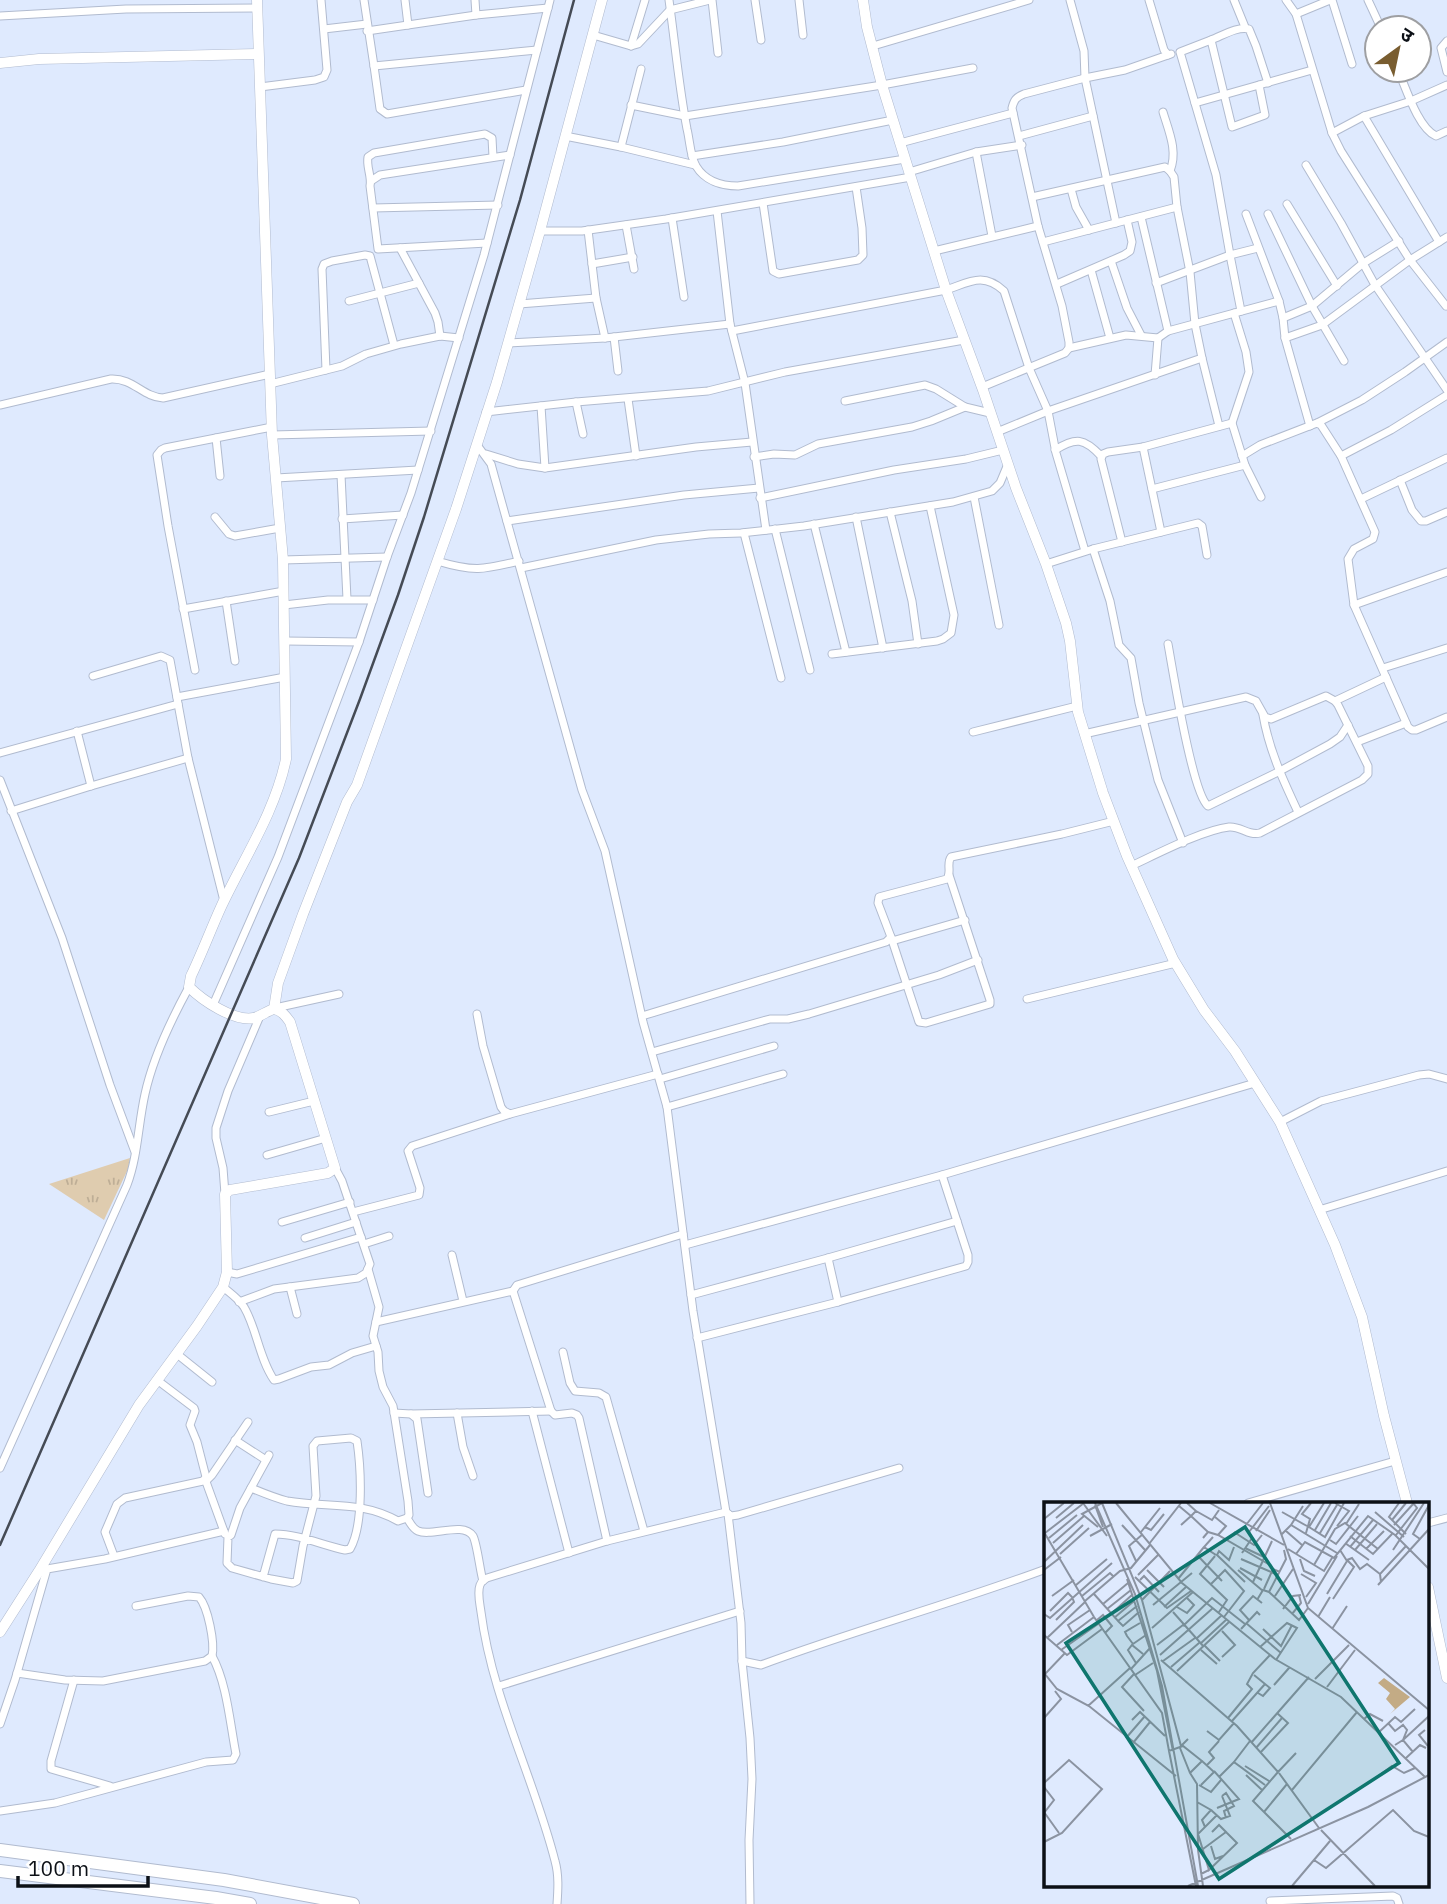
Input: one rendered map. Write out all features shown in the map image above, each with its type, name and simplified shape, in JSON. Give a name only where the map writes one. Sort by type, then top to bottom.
[{"type":"highway","points":[[0,1850],[224,1880],[353,1904]]},
{"type":"highway","points":[[0,1871],[250,1904]]},
{"type":"street","points":[[260,87],[324,77],[327,70],[321,0]]},
{"type":"street","points":[[364,0],[380,109],[387,114],[526,90]]},
{"type":"street","points":[[405,0],[408,25]]},
{"type":"street","points":[[475,0],[476,15]]},
{"type":"street","points":[[274,1009],[278,983],[347,802],[357,785],[477,445],[540,231],[602,0]]},
{"type":"street","points":[[631,46],[645,0]]},
{"type":"street","points":[[669,0],[692,156],[704,175],[719,184],[738,186],[905,159]]},
{"type":"street","points":[[593,36],[631,46],[638,44],[670,9],[711,0],[718,52]]},
{"type":"street","points":[[755,0],[761,40]]},
{"type":"street","points":[[799,0],[803,35]]},
{"type":"street","points":[[863,0],[882,85],[946,290],[1066,623],[1077,706],[1114,821],[1131,866],[1176,963],[1204,1010],[1235,1051],[1280,1122],[1335,1245],[1362,1317],[1407,1502]]},
{"type":"street","points":[[873,46],[1028,0]]},
{"type":"street","points":[[1070,0],[1084,51],[1085,78],[1116,223]]},
{"type":"street","points":[[1149,0],[1164,50],[1168,55]]},
{"type":"street","points":[[1234,0],[1256,46],[1268,83]]},
{"type":"street","points":[[1286,0],[1296,14],[1332,133],[1340,151],[1410,260],[1446,306]]},
{"type":"street","points":[[1296,14],[1331,0],[1353,64]]},
{"type":"street","points":[[0,16],[257,4],[272,431],[283,561],[286,750],[283,772],[267,814],[224,902],[150,1075],[136,1156],[127,1185],[0,1468]]},
{"type":"street","points":[[213,1005],[278,857],[359,642],[418,471],[498,205],[549,4],[408,25],[324,29]]},
{"type":"street","points":[[1069,348],[1057,284],[1038,226],[1013,113],[1013,102],[1017,97],[1125,70],[1245,27]]},
{"type":"street","points":[[1211,40],[1232,127],[1265,115],[1259,86]]},
{"type":"street","points":[[1447,41],[1441,48],[1447,72]]},
{"type":"street","points":[[374,66],[537,50]]},
{"type":"street","points":[[1180,52],[1216,175],[1249,372],[1233,423],[1244,461],[1261,497]]},
{"type":"street","points":[[0,63],[39,59],[258,54]]},
{"type":"street","points":[[631,105],[685,116],[973,68]]},
{"type":"street","points":[[621,147],[641,69]]},
{"type":"street","points":[[1195,103],[1312,70]]},
{"type":"street","points":[[1404,84],[1431,134],[1436,136],[1447,131]]},
{"type":"street","points":[[1332,133],[1364,116],[1411,101],[1447,85]]},
{"type":"street","points":[[1163,112],[1174,147],[1175,157],[1170,171]]},
{"type":"street","points":[[900,143],[1013,113]]},
{"type":"street","points":[[1019,136],[1093,116]]},
{"type":"street","points":[[1364,116],[1439,242]]},
{"type":"street","points":[[692,156],[783,142],[893,120]]},
{"type":"street","points":[[487,243],[384,250],[376,247],[367,161],[374,153],[485,134],[492,138],[494,157]]},
{"type":"street","points":[[565,136],[695,164]]},
{"type":"street","points":[[540,231],[587,230],[626,225],[856,187],[910,174],[976,152],[1021,145]]},
{"type":"street","points":[[976,152],[992,236]]},
{"type":"street","points":[[371,181],[380,175],[510,155]]},
{"type":"street","points":[[1306,165],[1362,264],[1447,393],[1391,430],[1341,456]]},
{"type":"street","points":[[1032,197],[1165,167],[1170,171],[1174,177],[1190,272],[1195,324],[1219,426]]},
{"type":"street","points":[[763,203],[773,271],[779,274],[850,262],[863,256],[856,187]]},
{"type":"street","points":[[1071,188],[1076,207],[1089,230]]},
{"type":"street","points":[[1287,204],[1337,286]]},
{"type":"street","points":[[373,208],[498,205]]},
{"type":"street","points":[[1043,242],[1177,207]]},
{"type":"street","points":[[718,211],[731,328],[745,383],[766,530]]},
{"type":"street","points":[[1246,214],[1279,301],[1285,338],[1313,424]]},
{"type":"street","points":[[1268,214],[1312,306],[1344,361]]},
{"type":"street","points":[[1141,217],[1168,331]]},
{"type":"street","points":[[672,218],[684,297]]},
{"type":"street","points":[[1057,284],[1130,251],[1132,242],[1127,220]]},
{"type":"street","points":[[626,225],[635,269]]},
{"type":"street","points":[[934,251],[1038,226]]},
{"type":"street","points":[[587,230],[597,298],[618,371]]},
{"type":"street","points":[[1285,338],[1322,325],[1410,260],[1447,237]]},
{"type":"street","points":[[1283,317],[1312,306],[1362,264],[1399,241]]},
{"type":"street","points":[[1156,283],[1258,247]]},
{"type":"street","points":[[400,248],[436,317],[440,336]]},
{"type":"street","points":[[326,370],[322,266],[327,263],[365,254],[370,256],[394,345]]},
{"type":"street","points":[[592,264],[633,257]]},
{"type":"street","points":[[1111,261],[1127,307],[1141,335]]},
{"type":"street","points":[[1091,270],[1110,338]]},
{"type":"street","points":[[508,344],[731,328],[946,290],[974,280],[983,279],[995,283],[1004,291],[1029,368],[1048,411],[1055,450],[1089,550],[1111,601],[1119,645],[1131,658],[1158,780],[1183,843]]},
{"type":"street","points":[[349,302],[419,283]]},
{"type":"street","points":[[519,304],[597,298]]},
{"type":"street","points":[[982,387],[1065,353],[1069,348],[1126,334],[1157,338],[1168,331],[1279,301]]},
{"type":"street","points":[[0,405],[111,379],[125,381],[153,397],[163,398],[326,370],[394,345],[440,336],[459,338]]},
{"type":"street","points":[[1155,375],[1157,338]]},
{"type":"street","points":[[486,412],[708,391],[785,372],[964,340]]},
{"type":"street","points":[[1152,489],[1244,461],[1260,445],[1313,424],[1362,400],[1447,342]]},
{"type":"street","points":[[997,432],[1048,411],[1202,358]]},
{"type":"street","points":[[845,401],[925,385],[965,407],[990,413]]},
{"type":"street","points":[[628,399],[636,456]]},
{"type":"street","points":[[576,402],[583,434]]},
{"type":"street","points":[[541,406],[545,468]]},
{"type":"street","points":[[754,457],[795,455],[818,443],[912,427],[965,407]]},
{"type":"street","points":[[1101,456],[1108,452],[1143,447],[1233,423]]},
{"type":"street","points":[[1313,424],[1321,425],[1341,456],[1375,532],[1373,539],[1354,549],[1348,559],[1354,605],[1406,723],[1412,730],[1416,730],[1447,717]]},
{"type":"street","points":[[195,670],[157,455],[161,450],[216,438],[272,431],[431,431]]},
{"type":"street","points":[[216,438],[220,476]]},
{"type":"street","points":[[1055,450],[1071,441],[1080,440],[1101,456],[1122,542]]},
{"type":"street","points":[[485,454],[518,464],[545,468],[752,442]]},
{"type":"street","points":[[477,445],[491,464],[582,790],[605,851],[642,1016],[667,1107],[697,1338],[727,1513],[740,1611],[752,1779],[750,1904]]},
{"type":"street","points":[[1143,447],[1161,533]]},
{"type":"street","points":[[760,498],[1003,450]]},
{"type":"street","points":[[1361,499],[1447,458]]},
{"type":"street","points":[[437,561],[478,570],[656,540],[744,533],[930,506],[992,491],[1000,483],[1008,464]]},
{"type":"street","points":[[276,478],[418,471]]},
{"type":"street","points":[[341,475],[347,599]]},
{"type":"street","points":[[1400,480],[1412,510],[1421,522],[1447,512]]},
{"type":"street","points":[[507,522],[684,495],[759,488]]},
{"type":"street","points":[[974,497],[999,625]]},
{"type":"street","points":[[832,654],[937,641],[951,633],[954,621],[953,604],[930,506]]},
{"type":"street","points":[[890,512],[912,601],[918,644]]},
{"type":"street","points":[[342,519],[403,515]]},
{"type":"street","points":[[856,516],[883,648]]},
{"type":"street","points":[[215,517],[229,534],[235,536],[280,528]]},
{"type":"street","points":[[1046,564],[1089,550],[1196,523],[1201,524],[1207,555]]},
{"type":"street","points":[[814,524],[846,652]]},
{"type":"street","points":[[775,529],[810,670]]},
{"type":"street","points":[[744,533],[781,678]]},
{"type":"street","points":[[283,561],[387,557]]},
{"type":"street","points":[[1354,605],[1447,572]]},
{"type":"street","points":[[183,608],[284,590]]},
{"type":"street","points":[[284,605],[347,599],[373,600]]},
{"type":"street","points":[[226,601],[235,661]]},
{"type":"street","points":[[285,640],[359,642]]},
{"type":"street","points":[[1168,644],[1195,778],[1208,806],[1330,744],[1340,737],[1348,726]]},
{"type":"street","points":[[1383,668],[1447,648]]},
{"type":"street","points":[[93,676],[155,658],[165,657],[172,664],[188,758],[224,902]]},
{"type":"street","points":[[0,752],[77,732],[177,701],[285,677]]},
{"type":"street","points":[[1335,701],[1386,677]]},
{"type":"street","points":[[1084,734],[1246,697],[1256,701],[1266,719],[1271,719],[1326,696],[1335,701],[1368,766],[1368,774],[1362,780],[1256,834],[1233,827],[1217,830],[1131,866]]},
{"type":"street","points":[[973,732],[1077,706]]},
{"type":"street","points":[[1263,714],[1278,772],[1298,812]]},
{"type":"street","points":[[1357,742],[1406,723]]},
{"type":"street","points":[[77,732],[91,786]]},
{"type":"street","points":[[11,811],[188,758]]},
{"type":"street","points":[[0,780],[62,938],[136,1156]]},
{"type":"street","points":[[949,875],[944,880],[879,897],[878,903],[916,1019],[923,1023],[987,1006],[991,1002],[949,875],[948,862],[951,858],[1114,821]]},
{"type":"street","points":[[642,1016],[892,939],[965,920]]},
{"type":"street","points":[[652,1052],[771,1019],[788,1019],[808,1014],[978,960]]},
{"type":"street","points":[[1027,999],[1176,963]]},
{"type":"street","points":[[189,987],[223,1012],[249,1019],[274,1009],[339,994]]},
{"type":"street","points":[[274,1009],[280,1010],[290,1021],[335,1168],[350,1202],[370,1264],[379,1307],[372,1333],[383,1387],[394,1413],[408,1501],[407,1518]]},
{"type":"street","points":[[477,1014],[483,1046],[501,1107],[510,1114]]},
{"type":"street","points":[[0,1632],[43,1570],[120,1437],[223,1287],[227,1272],[225,1194],[216,1128],[228,1091],[260,1016]]},
{"type":"street","points":[[353,1212],[419,1195],[420,1188],[408,1151],[412,1146],[510,1114],[774,1046]]},
{"type":"street","points":[[667,1107],[783,1074]]},
{"type":"street","points":[[1280,1122],[1321,1101],[1419,1075],[1429,1074],[1447,1079]]},
{"type":"street","points":[[685,1245],[942,1175],[1255,1083]]},
{"type":"street","points":[[269,1112],[314,1101]]},
{"type":"street","points":[[267,1155],[326,1138]]},
{"type":"street","points":[[225,1194],[230,1190],[328,1173],[335,1168]]},
{"type":"street","points":[[1319,1210],[1447,1171]]},
{"type":"street","points":[[697,1338],[966,1266],[968,1255],[942,1175]]},
{"type":"street","points":[[282,1222],[350,1202]]},
{"type":"street","points":[[691,1295],[957,1221]]},
{"type":"street","points":[[305,1238],[356,1222]]},
{"type":"street","points":[[376,1322],[513,1291],[517,1285],[683,1234]]},
{"type":"street","points":[[227,1272],[237,1274],[363,1240],[389,1236]]},
{"type":"street","points":[[452,1255],[463,1301]]},
{"type":"street","points":[[828,1258],[838,1302]]},
{"type":"street","points":[[239,1302],[274,1289],[358,1278],[369,1269]]},
{"type":"street","points":[[223,1287],[245,1310],[274,1380],[311,1367],[329,1365],[352,1353],[376,1346]]},
{"type":"street","points":[[290,1287],[297,1314]]},
{"type":"street","points":[[513,1291],[551,1411],[555,1415],[572,1413],[579,1418],[607,1541]]},
{"type":"street","points":[[564,1352],[570,1382],[575,1391],[606,1397],[643,1531]]},
{"type":"street","points":[[177,1354],[212,1382]]},
{"type":"street","points":[[157,1380],[194,1408],[190,1425],[205,1470],[205,1480],[226,1534],[229,1566],[263,1577],[296,1583],[304,1539],[316,1494],[313,1444],[321,1440],[353,1438],[358,1443],[360,1507],[354,1542],[350,1549],[345,1550],[304,1539],[275,1534],[263,1577]]},
{"type":"street","points":[[532,1411],[569,1553]]},
{"type":"street","points":[[394,1413],[551,1411]]},
{"type":"street","points":[[457,1413],[463,1447],[473,1476]]},
{"type":"street","points":[[411,1414],[417,1419],[428,1493]]},
{"type":"street","points":[[114,1556],[105,1532],[119,1501],[205,1480],[214,1473],[248,1422]]},
{"type":"street","points":[[43,1570],[232,1535],[240,1508],[268,1457],[235,1440]]},
{"type":"street","points":[[1252,1502],[1395,1461]]},
{"type":"street","points":[[557,1904],[556,1863],[521,1760],[484,1634],[479,1593],[483,1581],[643,1531],[727,1513],[731,1516],[738,1515],[899,1468]]},
{"type":"street","points":[[251,1488],[287,1501],[360,1507],[380,1511],[398,1521],[407,1518]]},
{"type":"street","points":[[407,1518],[419,1532],[460,1529],[469,1532],[475,1541],[483,1581]]},
{"type":"street","points":[[1,1719],[17,1673],[43,1570]]},
{"type":"street","points":[[742,1661],[761,1665],[855,1631],[1044,1570]]},
{"type":"street","points":[[1430,1595],[1445,1656],[1447,1678]]},
{"type":"street","points":[[0,1811],[42,1806],[206,1762],[231,1761],[236,1756],[218,1670],[212,1656],[213,1646],[205,1606],[199,1597],[136,1606]]},
{"type":"street","points":[[499,1686],[740,1611]]},
{"type":"street","points":[[17,1673],[74,1681],[108,1681],[205,1661],[212,1656]]},
{"type":"street","points":[[74,1681],[51,1769],[112,1787]]},
{"type":"street","points":[[1270,1901],[1393,1896],[1399,1904]]},
{"type":"green space","points":[[130,1158],[129,1167],[104,1220],[49,1184]]},
{"type":"railway","points":[[0,1545],[299,858],[360,699],[424,517],[520,200],[574,0]]}]
